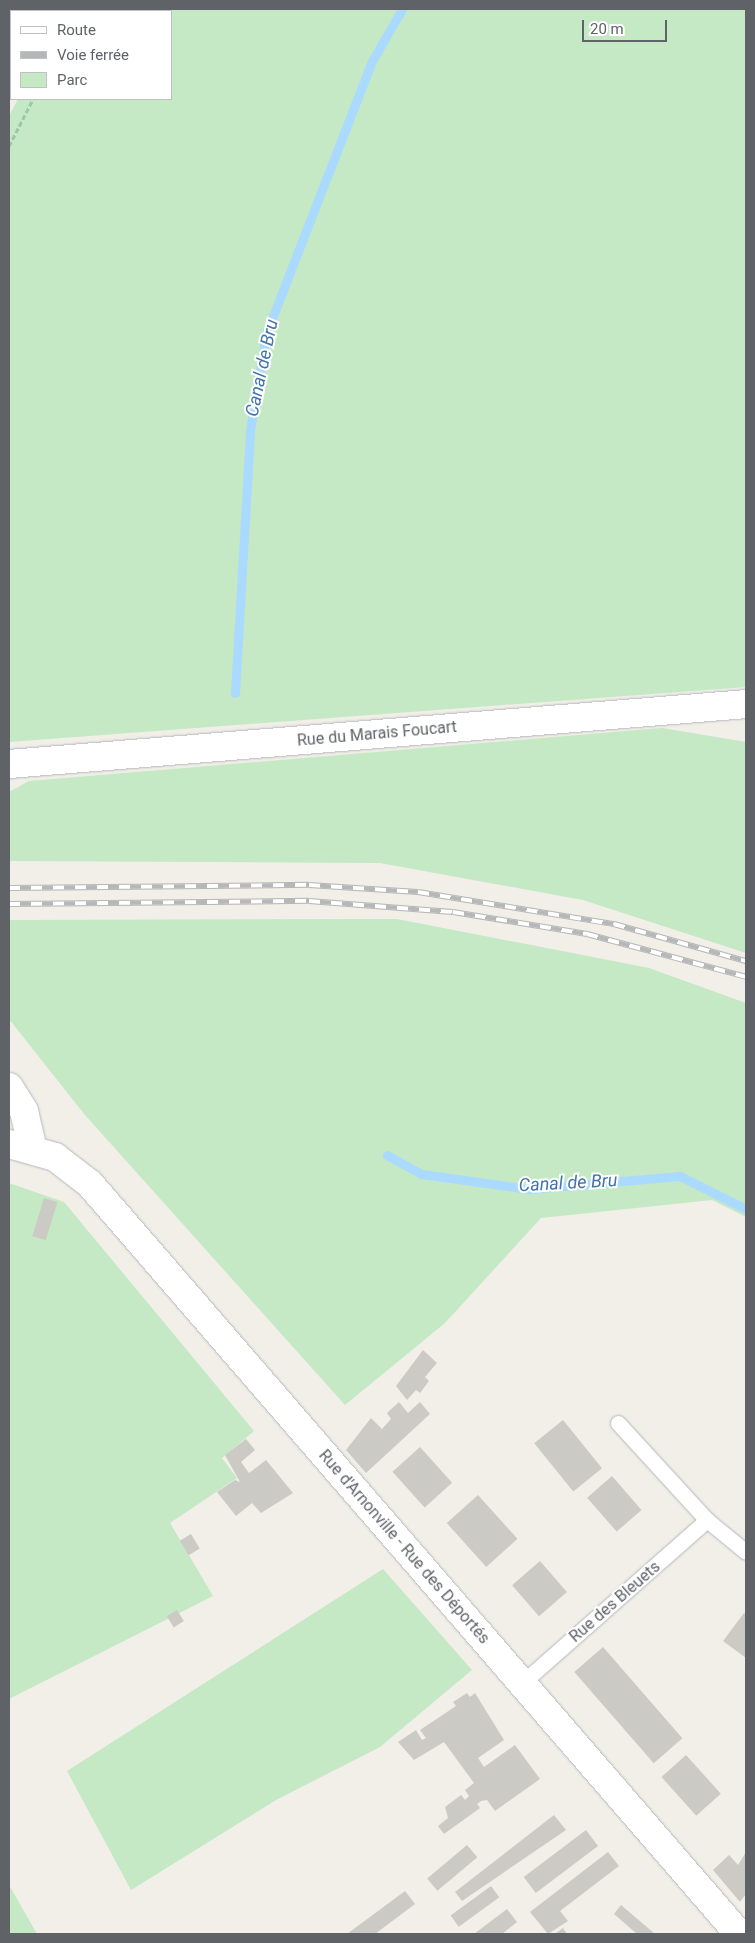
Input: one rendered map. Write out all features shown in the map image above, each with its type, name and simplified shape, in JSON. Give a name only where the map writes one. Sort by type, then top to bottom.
[{"type":"street","name":"Rue du Marais Foucart","points":[[9,764],[746,704]]},
{"type":"street","points":[[9,1087],[24,1111],[21,1146]]},
{"type":"street","name":"Rue d'Arnonville - Rue des Déportés","points":[[21,1146],[67,1163],[90,1184],[739,1934]]},
{"type":"lane","points":[[618,1423],[707,1520],[746,1552]]},
{"type":"lane","name":"Rue des Bleuets","points":[[522,1683],[707,1520]]},
{"type":"path","points":[[9,146],[32,100]]},
{"type":"green space","points":[[66,9],[746,9],[746,687],[9,742],[9,116],[17,100],[172,100],[172,10]]},
{"type":"green space","points":[[662,728],[746,742],[746,953],[583,900],[380,863],[9,861],[9,792],[29,781]]},
{"type":"green space","points":[[397,919],[649,968],[746,1003],[746,1217],[712,1200],[541,1218],[445,1323],[345,1405],[85,1115],[9,1019],[9,920]]},
{"type":"green space","points":[[9,1183],[64,1202],[254,1431],[222,1458],[237,1478],[170,1523],[213,1596],[9,1699]]},
{"type":"green space","points":[[383,1569],[472,1670],[380,1747],[276,1800],[131,1890],[67,1771]]},
{"type":"green space","points":[[9,1885],[37,1934],[9,1934]]},
{"type":"building","points":[[44,1198],[57,1202],[46,1240],[32,1236]]},
{"type":"building","points":[[423,1350],[437,1363],[425,1377],[429,1381],[420,1393],[416,1390],[407,1400],[396,1386]]},
{"type":"building","points":[[399,1402],[408,1413],[420,1402],[430,1414],[366,1473],[346,1450],[371,1418],[382,1429],[391,1419],[387,1413]]},
{"type":"building","points":[[563,1420],[602,1468],[573,1491],[534,1443]]},
{"type":"building","points":[[246,1439],[255,1450],[241,1462],[249,1473],[266,1460],[293,1493],[261,1513],[252,1503],[236,1516],[217,1492],[235,1480],[240,1482],[225,1455]]},
{"type":"building","points":[[420,1447],[452,1483],[425,1507],[393,1472]]},
{"type":"building","points":[[612,1476],[642,1510],[617,1532],[587,1498]]},
{"type":"building","points":[[478,1495],[517,1539],[486,1567],[447,1523]]},
{"type":"building","points":[[191,1534],[200,1549],[189,1555],[180,1541]]},
{"type":"building","points":[[540,1561],[567,1592],[539,1616],[512,1585]]},
{"type":"building","points":[[177,1610],[184,1621],[174,1627],[167,1616]]},
{"type":"building","points":[[744,1613],[746,1615],[746,1658],[723,1641]]},
{"type":"building","points":[[603,1647],[682,1738],[654,1763],[574,1672]]},
{"type":"building","points":[[467,1693],[470,1697],[475,1693],[504,1740],[478,1758],[484,1767],[515,1745],[540,1779],[495,1811],[487,1800],[481,1801],[477,1804],[480,1808],[444,1834],[438,1826],[448,1818],[445,1807],[461,1795],[465,1800],[469,1796],[465,1790],[474,1783],[444,1742],[414,1760],[398,1742],[416,1730],[422,1740],[426,1738],[420,1730],[456,1706],[453,1702]]},
{"type":"building","points":[[686,1755],[721,1794],[696,1816],[661,1777]]},
{"type":"building","points":[[554,1815],[566,1830],[462,1901],[455,1892]]},
{"type":"building","points":[[586,1830],[598,1846],[536,1893],[524,1877]]},
{"type":"building","points":[[467,1845],[477,1857],[437,1891],[427,1878]]},
{"type":"building","points":[[608,1852],[619,1866],[560,1911],[568,1921],[548,1934],[530,1912]]},
{"type":"building","points":[[746,1852],[746,1894],[740,1902],[713,1870],[729,1855],[738,1865]]},
{"type":"building","points":[[491,1886],[499,1897],[459,1927],[451,1915]]},
{"type":"building","points":[[405,1891],[415,1904],[375,1934],[347,1934]]},
{"type":"building","points":[[621,1905],[655,1934],[637,1934],[614,1914]]},
{"type":"building","points":[[507,1909],[517,1922],[502,1934],[474,1934]]},
{"type":"building","points":[[563,1928],[567,1934],[555,1934]]},
{"type":"waterway","name":"Canal de Bru","points":[[235,693],[250,430],[266,334],[372,61],[402,9]]},
{"type":"waterway","name":"Canal de Bru","points":[[387,1155],[421,1174],[529,1189],[680,1176],[746,1209]]},
{"type":"railway","points":[[9,888],[309,885],[418,892],[614,924],[746,961]]},
{"type":"railway","points":[[9,904],[309,901],[453,912],[587,934],[746,977]]}]
